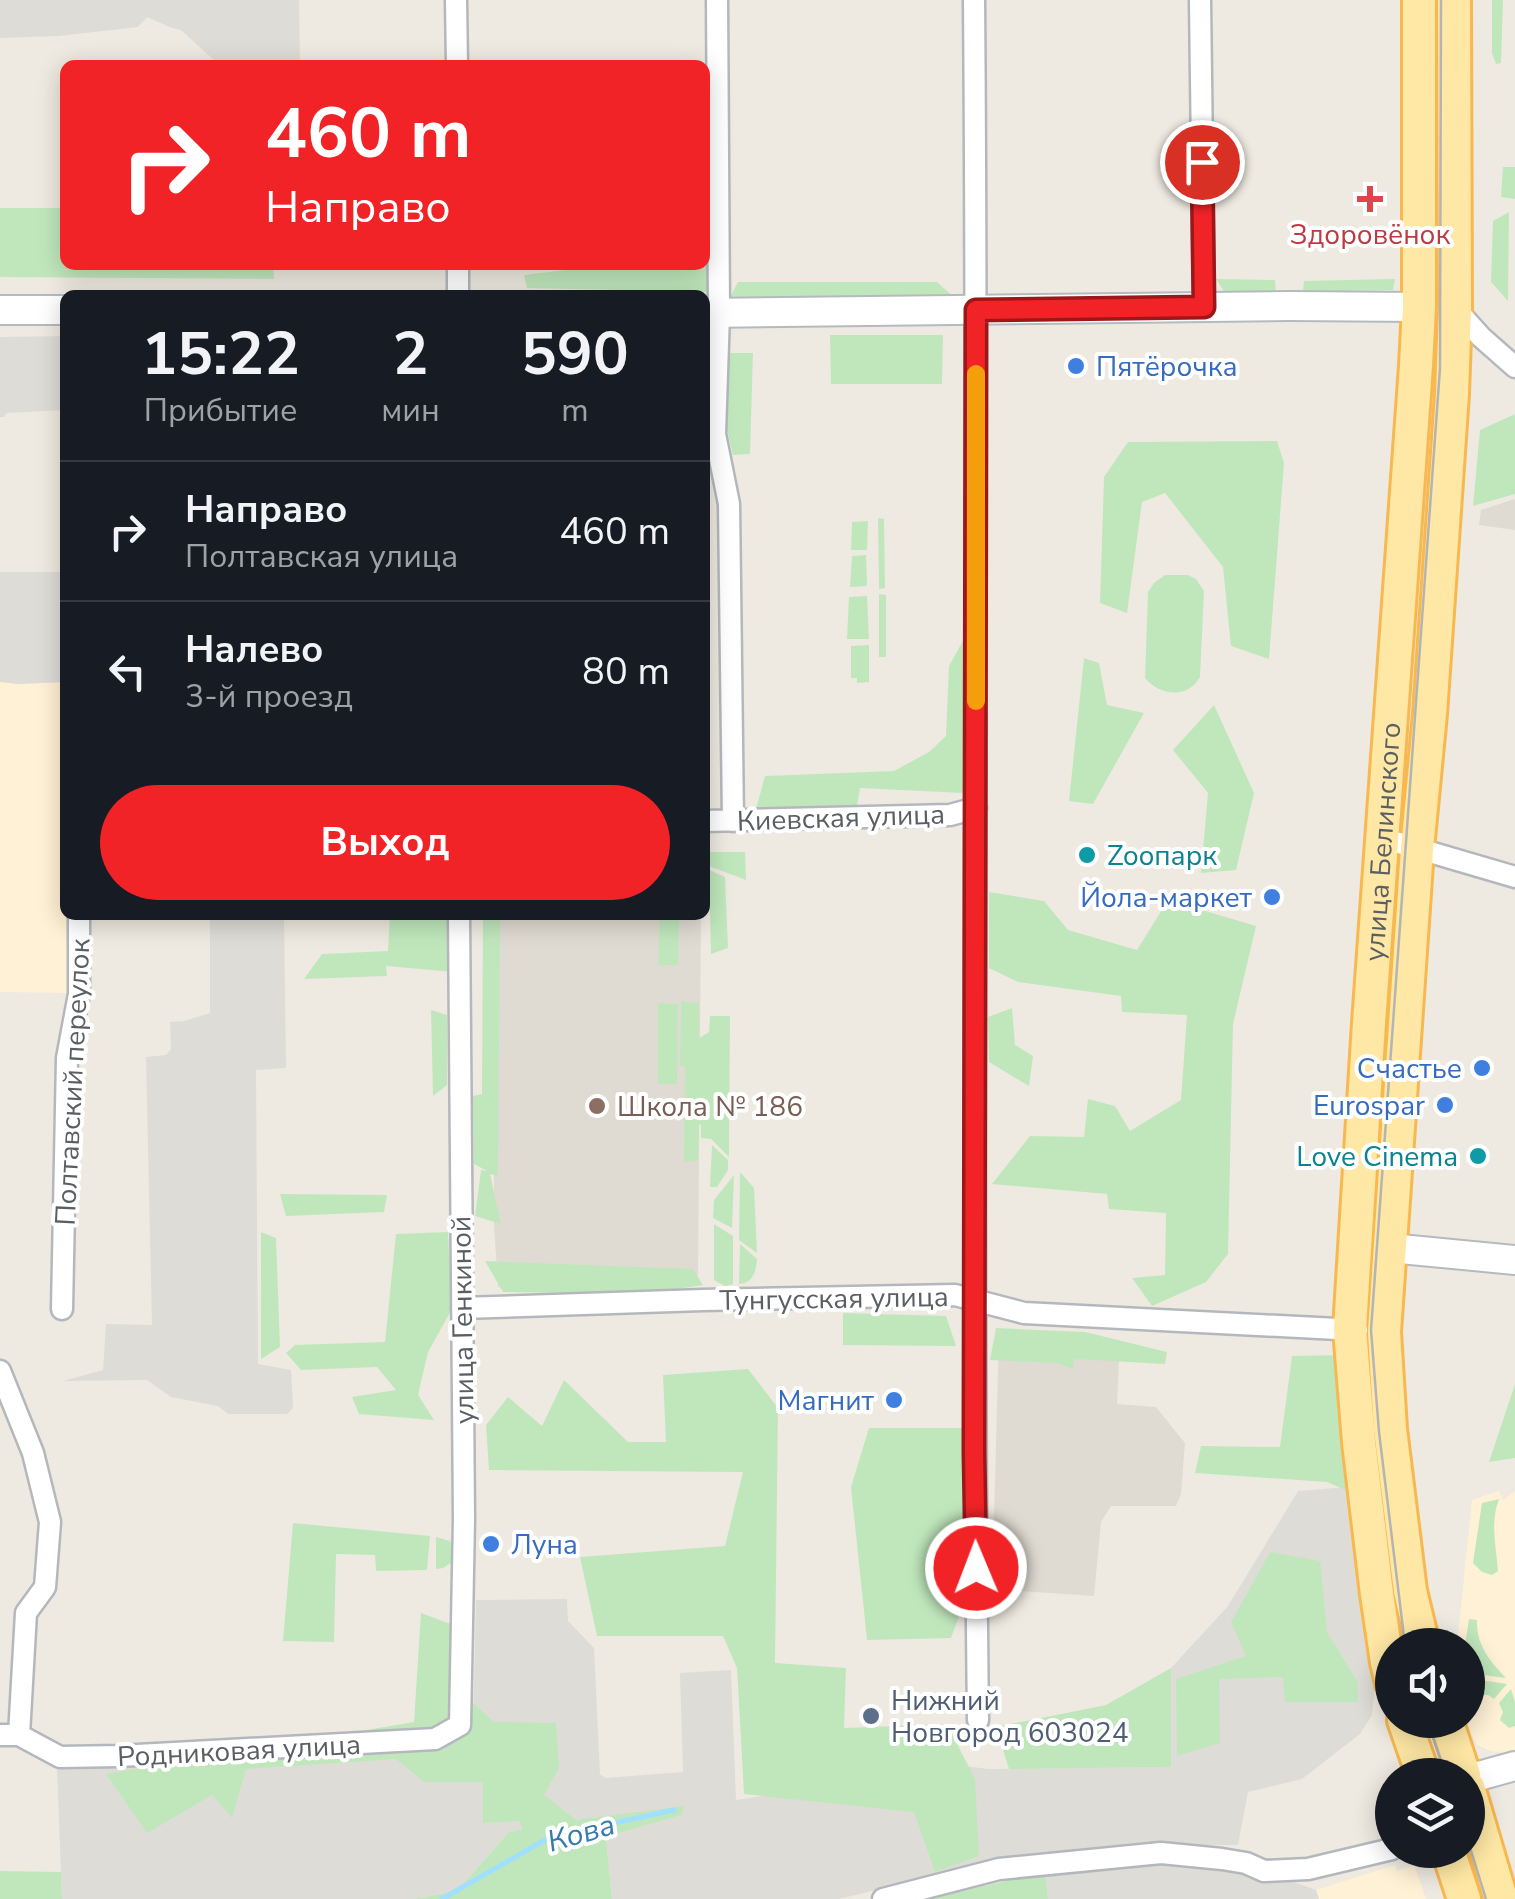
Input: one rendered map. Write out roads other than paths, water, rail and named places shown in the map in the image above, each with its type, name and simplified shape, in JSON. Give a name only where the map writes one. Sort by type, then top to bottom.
[{"type":"main road","name":"улица Белинского","points":[[1382,1628],[1358,1442],[1350,1329],[1416,366],[1418,0]]},
{"type":"main road","name":"улица Белинского","points":[[1419,1628],[1410,1591],[1390,1429],[1384,1332],[1417,848],[1430,714],[1455,308],[1454,0]]},
{"type":"main road","points":[[1485,1845],[1501,1899]]},
{"type":"main road","points":[[1454,1868],[1464,1899]]},
{"type":"street","points":[[456,0],[457,60]]},
{"type":"street","points":[[717,0],[712,313],[716,434],[729,504],[732,821]]},
{"type":"street","points":[[974,0],[974,1452],[978,1720]]},
{"type":"street","points":[[1200,0],[1204,307]]},
{"type":"street","points":[[712,313],[1455,308],[1515,367]]},
{"type":"street","points":[[0,310],[60,310]]},
{"type":"street","name":"Киевская улица","points":[[710,821],[950,815],[976,808]]},
{"type":"street","points":[[1382,838],[1515,877]]},
{"type":"street","name":"Полтавский переулок","points":[[62,1310],[67,1058],[79,994],[79,920]]},
{"type":"street","name":"улица Генкиной","points":[[459,920],[464,1536],[460,1724]]},
{"type":"street","points":[[1390,1248],[1515,1260]]},
{"type":"street","name":"Тунгусская улица","points":[[462,1308],[955,1295],[1024,1314],[1384,1332]]},
{"type":"street","name":"Родниковая улица","points":[[0,1371],[33,1452],[50,1522],[45,1588],[26,1613],[10,1735],[60,1756],[119,1756],[436,1740],[460,1724]]},
{"type":"street","points":[[1485,1773],[1515,1766]]},
{"type":"street","points":[[883,1899],[999,1869],[1161,1854],[1222,1858],[1264,1871],[1308,1870],[1375,1854]]},
{"type":"waterway","name":"Кова","points":[[442,1899],[550,1837],[674,1810]]},
{"type":"tram line","points":[[1403,1628],[1371,1330],[1440,368],[1441,0]]},
{"type":"tram line","points":[[1433,1738],[1440,1758]]},
{"type":"tram line","points":[[1476,1868],[1486,1899]]},
{"type":"place","name":"Здоровёнок","points":[[1370,199]]},
{"type":"place","name":"Пятёрочка","points":[[1076,366]]},
{"type":"place","name":"Zooпарк","points":[[1087,855]]},
{"type":"place","name":"Йола-маркет","points":[[1272,897]]},
{"type":"place","name":"Счастье","points":[[1482,1068]]},
{"type":"place","name":"Eurospar","points":[[1445,1105]]},
{"type":"place","name":"Школа № 186","points":[[597,1106]]},
{"type":"place","name":"Love Cinema","points":[[1478,1156]]},
{"type":"place","name":"Магнит","points":[[894,1400]]},
{"type":"place","name":"Луна","points":[[491,1544]]},
{"type":"place","name":"Нижний Новгород 603024","points":[[871,1716]]}]
